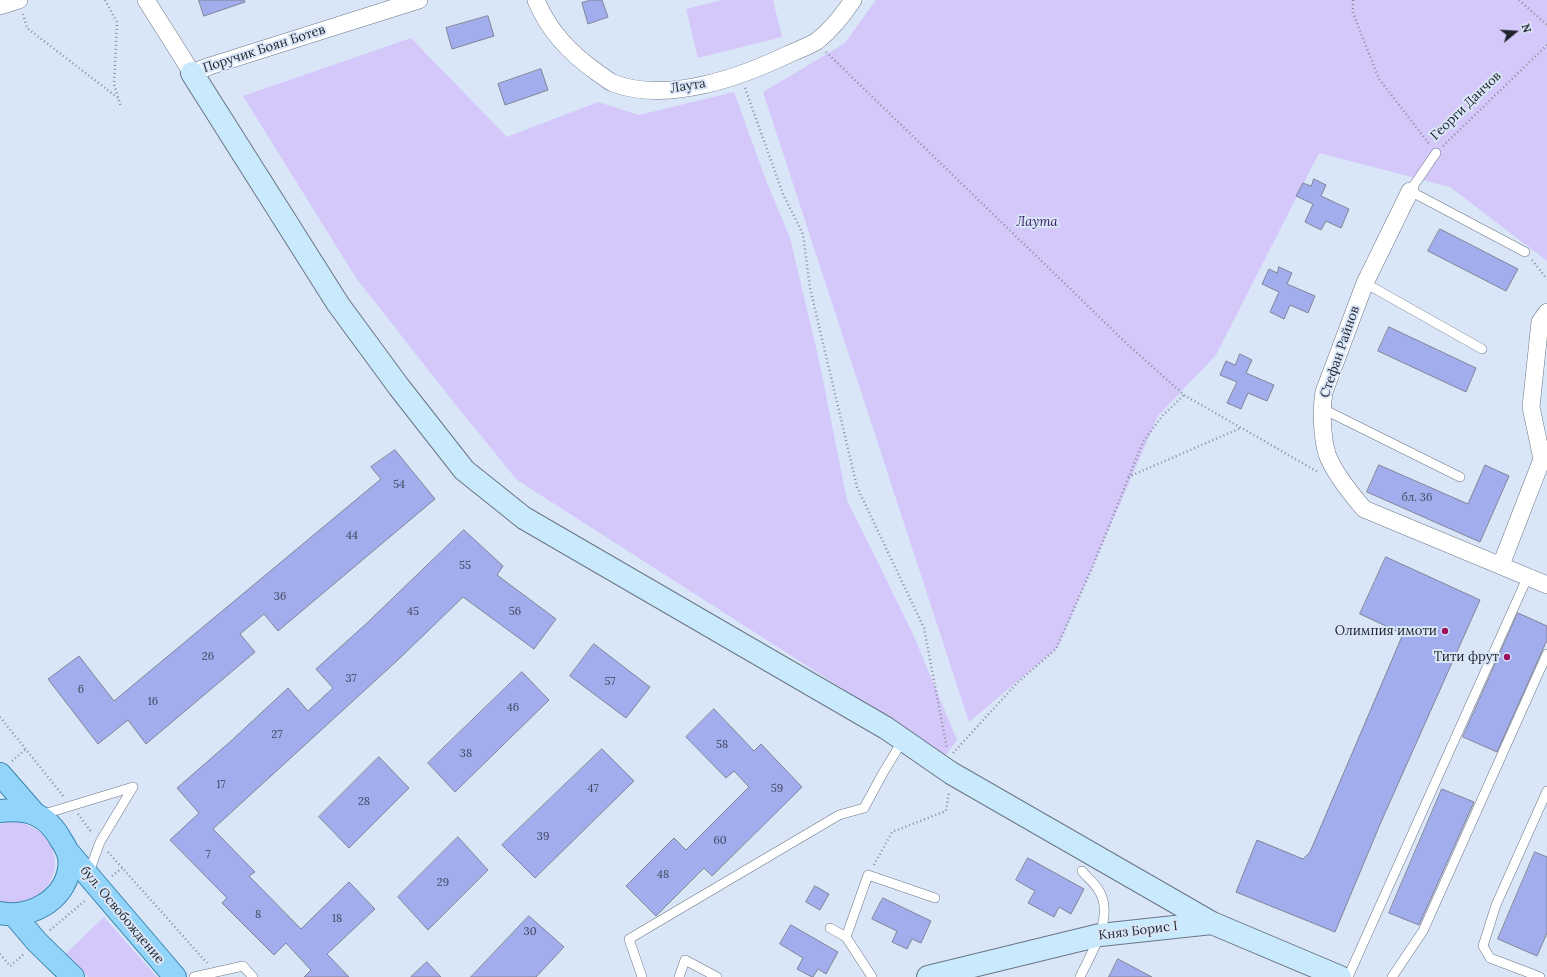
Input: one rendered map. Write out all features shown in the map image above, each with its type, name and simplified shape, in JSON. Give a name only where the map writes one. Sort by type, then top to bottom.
[{"type":"main road","points":[[0,774],[36,815]]},
{"type":"main road","points":[[0,811],[17,809],[36,815]]},
{"type":"main road","name":"бул. Освобождение","points":[[36,815],[46,821],[56,831],[69,853],[175,977]]},
{"type":"main road","points":[[6,916],[30,913],[40,908],[57,893],[66,879],[69,868],[69,853]]},
{"type":"main road","points":[[6,916],[37,942],[73,977]]},
{"type":"street","points":[[0,6],[19,0]]},
{"type":"street","name":"Поручик Боян Ботев","points":[[146,0],[192,73],[419,0]]},
{"type":"street","name":"Лаута","points":[[536,0],[556,35],[583,62],[612,83],[636,89],[659,90],[681,89],[715,82],[776,60],[816,41],[839,19],[853,0]]},
{"type":"street","points":[[192,73],[338,304],[399,388],[464,470],[524,518],[886,728],[951,773],[1212,923]]},
{"type":"street","name":"Стефан Райнов","points":[[1410,191],[1365,283],[1324,392],[1322,408],[1328,455],[1347,489],[1364,509],[1547,585]]},
{"type":"street","points":[[1501,565],[1542,459],[1530,407],[1540,322],[1547,312]]},
{"type":"street","name":"Княз Борис I","points":[[928,977],[1100,935],[1212,923],[1340,977]]},
{"type":"lane","name":"Георги Данчов","points":[[1410,191],[1436,153]]},
{"type":"lane","points":[[1410,191],[1525,252]]},
{"type":"lane","points":[[1365,283],[1482,348]]},
{"type":"lane","points":[[1322,408],[1460,477]]},
{"type":"lane","points":[[1348,977],[1528,576]]},
{"type":"lane","points":[[1392,977],[1423,931],[1547,654]]},
{"type":"lane","points":[[642,977],[629,939],[839,815],[864,808],[903,740]]},
{"type":"lane","points":[[36,815],[133,788],[100,842],[93,882]]},
{"type":"lane","points":[[1540,977],[1490,958],[1483,946],[1496,906],[1546,797]]},
{"type":"lane","points":[[1080,977],[1100,935],[1104,909],[1099,890],[1082,871]]},
{"type":"lane","points":[[846,937],[868,875],[935,898]]},
{"type":"lane","points":[[830,928],[846,937],[872,977]]},
{"type":"lane","points":[[679,977],[685,960],[717,977]]},
{"type":"lane","points":[[194,977],[243,966],[253,977]]},
{"type":"path","points":[[19,0],[27,28],[118,98]]},
{"type":"path","points":[[105,0],[117,22],[114,84],[121,107]]},
{"type":"path","points":[[1353,0],[1353,13],[1379,80],[1436,153]]},
{"type":"path","points":[[1519,0],[1547,25]]},
{"type":"path","points":[[816,41],[1125,342],[1184,395],[1321,474]]},
{"type":"path","name":"Георги Данчов","points":[[1436,153],[1547,45]]},
{"type":"path","points":[[740,73],[782,194],[803,234],[810,288],[857,487],[924,628],[951,773]]},
{"type":"path","points":[[1525,252],[1547,279]]},
{"type":"path","points":[[868,875],[892,832],[946,812],[951,773],[951,755],[1017,683],[1056,649],[1092,568],[1143,442],[1162,415],[1184,395]]},
{"type":"path","points":[[1128,478],[1241,428]]},
{"type":"path","points":[[0,954],[10,966],[37,942],[93,882],[122,868]]},
{"type":"green space","points":[[722,0],[773,0],[782,37],[698,58],[686,9]]},
{"type":"green space","name":"Лаута","points":[[876,0],[1547,0],[1547,261],[1450,187],[1319,153],[1216,355],[1158,416],[1058,647],[969,722],[763,92],[845,43]]},
{"type":"green space","points":[[411,38],[507,137],[598,102],[639,115],[734,92],[766,180],[790,238],[819,360],[847,500],[913,634],[957,740],[946,755],[517,480],[356,278],[243,96]]},
{"type":"green space","points":[[13,821],[33,828],[47,839],[54,854],[54,869],[49,884],[38,895],[22,902],[0,902],[0,824]]},
{"type":"green space","points":[[104,917],[157,977],[88,977],[64,955]]},
{"type":"building","points":[[199,0],[244,0],[245,2],[204,16]]},
{"type":"building","points":[[591,0],[602,0],[608,17],[588,24],[582,3]]},
{"type":"building","points":[[488,16],[494,36],[452,49],[446,28]]},
{"type":"building","points":[[541,69],[548,90],[505,105],[498,84]]},
{"type":"building","points":[[1314,179],[1326,185],[1321,196],[1349,209],[1341,228],[1326,221],[1321,230],[1305,222],[1313,204],[1296,196],[1303,183],[1311,186]]},
{"type":"building","points":[[1440,229],[1518,269],[1506,291],[1428,251]]},
{"type":"building","points":[[1279,267],[1292,273],[1287,284],[1315,296],[1308,313],[1290,305],[1284,319],[1270,312],[1279,292],[1262,284],[1269,269],[1277,273]]},
{"type":"building","points":[[1389,327],[1476,368],[1466,392],[1378,351]]},
{"type":"building","points":[[1240,354],[1252,360],[1246,373],[1274,385],[1267,401],[1248,393],[1241,409],[1227,403],[1237,382],[1220,375],[1226,361],[1235,365]]},
{"type":"building","points":[[395,450],[435,499],[278,631],[264,614],[240,634],[255,652],[146,744],[128,720],[98,744],[48,679],[79,656],[114,701],[381,479],[371,467]]},
{"type":"building","points":[[1379,465],[1468,504],[1485,465],[1509,476],[1480,542],[1367,492]]},
{"type":"building","points":[[464,530],[503,566],[497,575],[556,619],[534,649],[463,597],[400,658],[213,829],[255,872],[249,876],[301,929],[349,882],[375,909],[327,954],[349,977],[304,977],[311,970],[286,943],[274,955],[222,903],[227,898],[170,840],[199,813],[177,788],[231,741],[288,688],[308,711],[333,688],[316,669],[367,623]]},
{"type":"building","points":[[1386,557],[1480,600],[1381,822],[1335,932],[1236,892],[1257,840],[1303,859],[1310,852],[1403,634],[1360,614]]},
{"type":"building","points":[[1518,613],[1547,626],[1547,640],[1497,752],[1463,737]]},
{"type":"building","points":[[594,644],[650,687],[626,718],[570,676]]},
{"type":"building","points":[[522,672],[549,700],[455,792],[428,763]]},
{"type":"building","points":[[714,709],[754,751],[761,744],[802,787],[712,876],[704,868],[656,916],[626,886],[674,838],[686,850],[749,787],[734,771],[726,778],[686,737]]},
{"type":"building","points":[[602,749],[634,781],[535,878],[502,845]]},
{"type":"building","points":[[379,757],[409,788],[349,848],[319,817]]},
{"type":"building","points":[[1442,789],[1474,802],[1419,925],[1389,913]]},
{"type":"building","points":[[458,837],[488,870],[428,930],[398,897]]},
{"type":"building","points":[[1535,852],[1547,857],[1547,933],[1537,956],[1498,939]]},
{"type":"building","points":[[1028,858],[1084,889],[1071,914],[1059,907],[1054,917],[1028,903],[1035,891],[1016,880]]},
{"type":"building","points":[[815,886],[829,894],[820,910],[806,902]]},
{"type":"building","points":[[883,898],[931,921],[921,943],[912,939],[907,949],[892,942],[897,931],[872,919]]},
{"type":"building","points":[[529,916],[564,947],[536,977],[471,977]]},
{"type":"building","points":[[791,925],[838,952],[826,974],[818,969],[812,977],[797,969],[803,958],[780,944]]},
{"type":"building","points":[[1118,959],[1152,977],[1109,977]]},
{"type":"building","points":[[427,962],[441,977],[411,977]]},
{"type":"place","name":"Олимпия имоти","points":[[1445,631]]},
{"type":"place","name":"Тити фрут","points":[[1507,657]]}]
